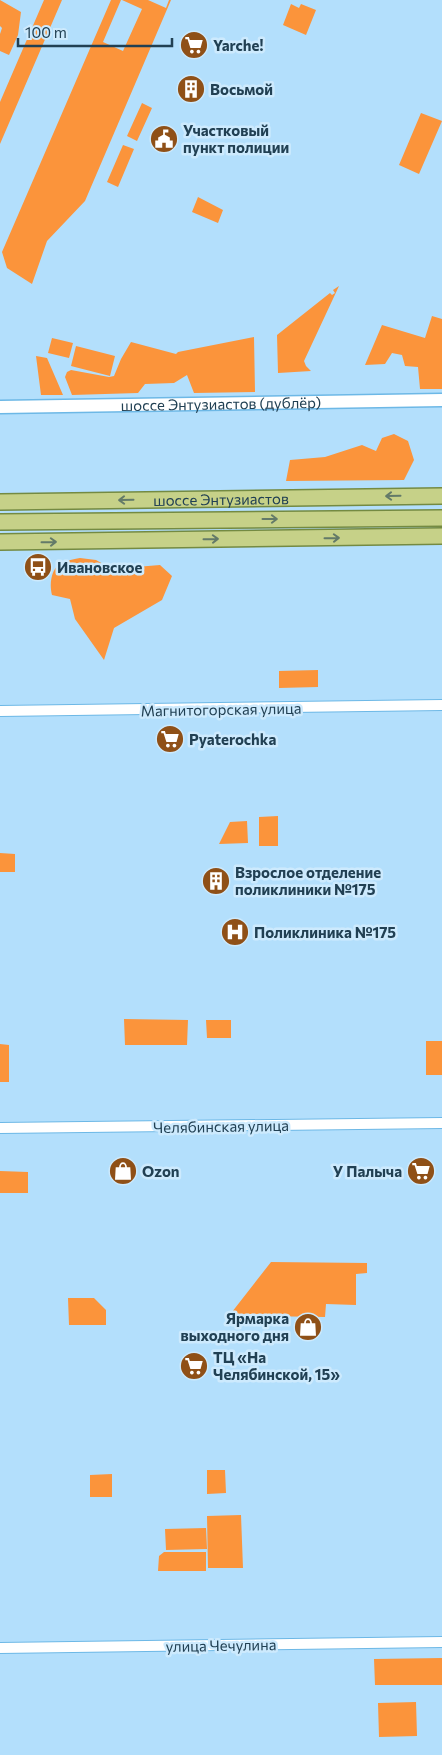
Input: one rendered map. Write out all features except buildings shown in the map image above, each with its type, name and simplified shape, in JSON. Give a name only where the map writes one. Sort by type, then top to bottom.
[{"type":"main road","name":"шоссе Энтузиастов","points":[[0,502],[442,496]]},
{"type":"main road","name":"шоссе Энтузиастов","points":[[0,522],[442,518]]},
{"type":"main road","points":[[0,542],[442,536]]},
{"type":"street","name":"шоссе Энтузиастов (дублёр)","points":[[0,407],[442,400]]},
{"type":"street","name":"Магнитогорская улица","points":[[0,712],[442,705]]},
{"type":"street","name":"Челябинская улица","points":[[0,1128],[442,1123]]},
{"type":"street","name":"улица Чечулина","points":[[0,1648],[442,1642]]},
{"type":"shaded area","points":[[0,0],[21,12],[18,35],[9,55],[0,51],[2,28],[0,26]]},
{"type":"shaded area","points":[[44,0],[62,0],[0,144],[0,102]]},
{"type":"shaded area","points":[[111,0],[121,0],[103,42],[123,51],[142,9],[122,0],[148,0],[166,8],[169,0],[171,0],[85,201],[47,241],[32,284],[7,268],[2,252]]},
{"type":"shaded area","points":[[291,4],[299,8],[301,4],[316,10],[306,35],[283,25]]},
{"type":"shaded area","points":[[142,103],[152,108],[137,141],[127,136]]},
{"type":"shaded area","points":[[421,113],[442,121],[419,174],[399,165]]},
{"type":"shaded area","points":[[123,145],[134,149],[118,187],[107,182]]},
{"type":"shaded area","points":[[198,197],[223,210],[218,223],[192,212]]},
{"type":"shaded area","points":[[339,286],[304,361],[311,371],[278,373],[277,335],[330,293],[332,295],[335,293],[333,290]]},
{"type":"shaded area","points":[[432,316],[442,319],[442,389],[420,389],[418,367],[405,366],[402,355],[392,353],[385,364],[365,365],[382,325],[425,338]]},
{"type":"shaded area","points":[[254,337],[255,392],[194,393],[187,375],[174,383],[145,384],[138,393],[72,395],[65,377],[67,372],[71,370],[109,377],[114,376],[131,342],[176,354],[178,352]]},
{"type":"shaded area","points":[[52,338],[73,343],[69,358],[48,353]]},
{"type":"shaded area","points":[[76,346],[115,356],[110,376],[71,366]]},
{"type":"shaded area","points":[[36,356],[47,358],[63,395],[41,395]]},
{"type":"shaded area","points":[[394,434],[408,441],[414,460],[404,480],[286,481],[290,460],[325,457],[362,445],[376,451],[382,438]]},
{"type":"shaded area","points":[[80,558],[96,560],[112,569],[160,565],[172,576],[162,600],[114,628],[104,660],[75,619],[70,599],[52,595],[52,576],[59,564]]},
{"type":"shaded area","points":[[318,670],[318,687],[279,688],[279,671]]},
{"type":"shaded area","points":[[278,816],[278,846],[259,846],[259,817]]},
{"type":"shaded area","points":[[247,821],[248,843],[219,844],[230,822]]},
{"type":"shaded area","points":[[0,853],[15,854],[15,872],[0,872]]},
{"type":"shaded area","points":[[124,1019],[188,1020],[187,1045],[125,1045]]},
{"type":"shaded area","points":[[206,1020],[231,1020],[231,1038],[207,1038]]},
{"type":"shaded area","points":[[426,1041],[442,1041],[442,1075],[426,1075]]},
{"type":"shaded area","points":[[0,1044],[9,1045],[9,1082],[0,1082]]},
{"type":"shaded area","points":[[0,1171],[28,1172],[28,1193],[0,1193]]},
{"type":"shaded area","points":[[271,1262],[367,1263],[367,1273],[356,1274],[356,1305],[326,1304],[325,1317],[258,1316],[258,1326],[231,1326],[232,1312]]},
{"type":"shaded area","points":[[68,1298],[94,1298],[106,1310],[106,1325],[69,1325]]},
{"type":"shaded area","points":[[207,1470],[225,1470],[226,1493],[207,1494]]},
{"type":"shaded area","points":[[112,1474],[112,1497],[90,1497],[90,1475]]},
{"type":"shaded area","points":[[241,1515],[243,1568],[208,1568],[207,1516]]},
{"type":"shaded area","points":[[206,1528],[207,1549],[166,1550],[165,1529]]},
{"type":"shaded area","points":[[164,1552],[206,1552],[206,1571],[158,1571],[159,1556]]},
{"type":"shaded area","points":[[442,1658],[442,1685],[375,1685],[374,1659]]},
{"type":"shaded area","points":[[416,1702],[417,1736],[379,1737],[378,1703]]},
{"type":"place","name":"Yarche!","points":[[194,45]]},
{"type":"place","name":"Восьмой","points":[[191,89]]},
{"type":"place","name":"Участковый пункт полиции","points":[[164,139]]},
{"type":"place","name":"Ивановское","points":[[38,567]]},
{"type":"place","name":"Pyaterochka","points":[[170,739]]},
{"type":"place","name":"Взрослое отделение поликлиники №175","points":[[216,881]]},
{"type":"place","name":"Поликлиника №175","points":[[235,932]]},
{"type":"place","name":"Ozon","points":[[123,1171]]},
{"type":"place","name":"У Палыча","points":[[421,1171]]},
{"type":"place","name":"Ярмарка выходного дня","points":[[308,1327]]},
{"type":"place","name":"ТЦ «На Челябинской, 15»","points":[[194,1366]]}]
